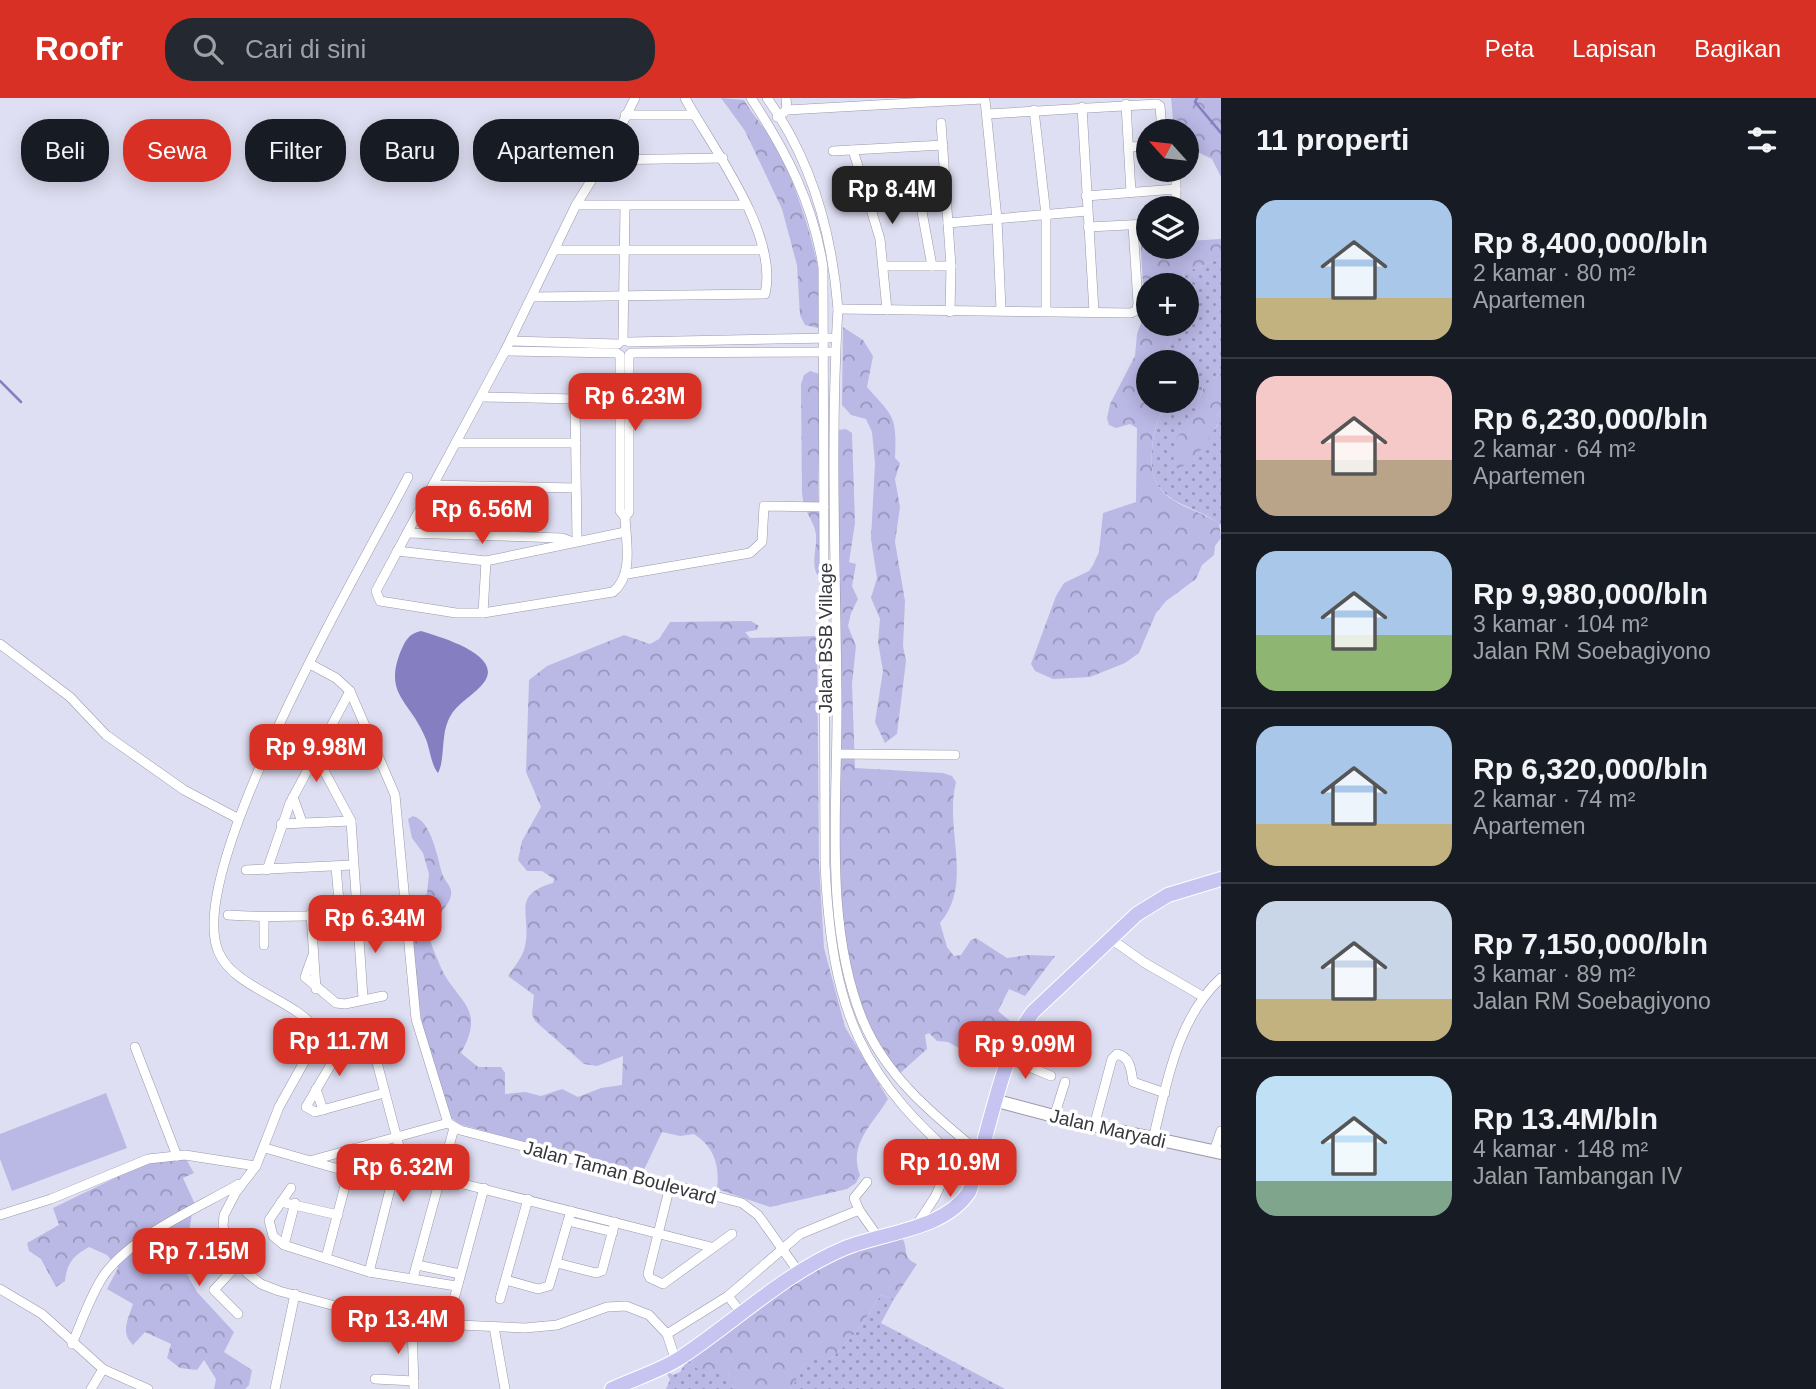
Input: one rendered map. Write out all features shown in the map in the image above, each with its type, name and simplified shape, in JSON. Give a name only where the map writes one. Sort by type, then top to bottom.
[{"type":"main road","points":[[612,1389],[677,1361],[798,1271],[849,1247],[916,1226],[955,1209],[970,1192],[1010,1059],[1021,1029],[1033,1012],[1137,914],[1168,895],[1221,879]]},
{"type":"street","points":[[623,119],[635,98]]},
{"type":"street","points":[[533,297],[761,297],[765,294],[767,274],[762,250],[746,205],[723,158],[685,98]]},
{"type":"street","points":[[767,98],[783,113],[826,225],[834,261],[838,309],[837,754],[844,959],[863,1018],[884,1060],[904,1085],[981,1154]]},
{"type":"street","points":[[783,113],[786,98]]},
{"type":"street","name":"Jalan BSB Village","points":[[754,99],[794,168],[817,230],[824,267],[825,864],[831,947],[844,1005],[861,1044],[906,1110],[953,1157],[975,1174]]},
{"type":"street","points":[[768,124],[783,113],[985,99],[997,219],[1000,309]]},
{"type":"street","points":[[1126,104],[1131,193]]},
{"type":"street","points":[[987,114],[1158,104],[1160,119]]},
{"type":"street","points":[[1082,107],[1094,312]]},
{"type":"street","points":[[1034,110],[1046,215],[1046,310]]},
{"type":"street","points":[[625,115],[694,115]]},
{"type":"street","points":[[941,123],[951,267],[950,312]]},
{"type":"street","points":[[833,151],[943,145]]},
{"type":"street","points":[[1129,147],[1136,147]]},
{"type":"street","points":[[853,150],[868,193],[884,266],[887,310]]},
{"type":"street","points":[[639,159],[723,158]]},
{"type":"street","points":[[590,182],[576,205],[511,341],[376,591],[380,601],[456,613],[483,613],[613,592],[622,585],[626,574],[625,517],[620,511],[625,206]]},
{"type":"street","points":[[1176,182],[1176,196]]},
{"type":"street","points":[[868,193],[946,189]]},
{"type":"street","points":[[1086,196],[1176,189]]},
{"type":"street","points":[[918,190],[932,266]]},
{"type":"street","points":[[576,205],[746,205]]},
{"type":"street","points":[[948,223],[1087,211]]},
{"type":"street","points":[[838,309],[950,312],[1000,309],[1131,313],[1137,310],[1133,226]]},
{"type":"street","points":[[1088,227],[1136,226]]},
{"type":"street","points":[[556,250],[762,250]]},
{"type":"street","points":[[884,266],[951,267]]},
{"type":"street","points":[[511,341],[624,349],[836,338]]},
{"type":"street","points":[[805,339],[805,352]]},
{"type":"street","points":[[505,351],[624,349],[837,352]]},
{"type":"street","points":[[481,397],[575,399],[574,541]]},
{"type":"street","points":[[456,443],[576,443]]},
{"type":"street","points":[[408,477],[335,610],[237,818],[223,858],[213,907],[217,950],[230,968],[309,1022],[317,1032],[313,1046],[279,1107],[257,1166],[229,1203],[223,1226],[239,1263],[261,1284],[373,1316],[412,1323],[494,1327],[558,1325],[607,1307],[626,1306],[649,1315],[667,1334],[677,1361]]},
{"type":"street","points":[[433,485],[575,488]]},
{"type":"street","points":[[626,574],[750,554],[762,542],[764,506],[824,506]]},
{"type":"street","points":[[397,551],[486,561],[625,532]]},
{"type":"street","points":[[407,533],[562,538],[574,541]]},
{"type":"street","points":[[483,613],[486,561]]},
{"type":"street","points":[[0,644],[70,697],[106,735],[184,790],[237,818]]},
{"type":"street","points":[[310,664],[337,678],[350,691],[395,795],[416,1019],[451,1125],[441,1177],[413,1278]]},
{"type":"street","points":[[267,870],[281,824],[293,797],[350,691]]},
{"type":"street","points":[[315,754],[351,821],[363,998]]},
{"type":"street","points":[[837,754],[955,755]]},
{"type":"street","points":[[293,797],[302,822]]},
{"type":"street","points":[[281,824],[351,821]]},
{"type":"street","points":[[246,870],[352,865]]},
{"type":"street","points":[[336,867],[340,913]]},
{"type":"street","points":[[228,915],[264,918],[356,914],[404,907]]},
{"type":"street","points":[[310,914],[316,989],[337,1003],[345,1004],[363,998],[383,996]]},
{"type":"street","points":[[264,918],[264,945]]},
{"type":"street","points":[[1111,939],[1145,963],[1202,996]]},
{"type":"street","points":[[1153,1139],[1183,1032],[1202,996],[1221,978]]},
{"type":"street","points":[[135,1047],[177,1156]]},
{"type":"street","points":[[369,1272],[400,1150],[372,1050],[333,1061],[307,1109],[315,1112],[384,1093]]},
{"type":"street","points":[[1094,1126],[1112,1059],[1117,1054],[1124,1056],[1133,1072],[1133,1082],[1165,1093]]},
{"type":"street","points":[[1010,1059],[1051,1076]]},
{"type":"street","points":[[1054,1117],[1065,1082]]},
{"type":"street","points":[[316,1089],[323,1110]]},
{"type":"street","name":"Jalan Maryadi","points":[[997,1101],[1054,1117],[1217,1152]]},
{"type":"street","points":[[313,1160],[397,1136],[451,1125]]},
{"type":"street","name":"Jalan Taman Boulevard","points":[[451,1125],[741,1203],[758,1214],[798,1271]]},
{"type":"street","points":[[1217,1152],[1221,1131]]},
{"type":"street","points":[[264,1148],[349,1172]]},
{"type":"street","points":[[326,1258],[355,1148]]},
{"type":"street","points":[[0,1215],[51,1199],[148,1159],[177,1156],[257,1166]]},
{"type":"street","points":[[916,1226],[935,1197],[953,1157]]},
{"type":"street","points":[[397,1167],[528,1199],[614,1227]]},
{"type":"street","points":[[72,1344],[94,1292],[119,1259],[145,1238],[247,1180]]},
{"type":"street","points":[[867,1182],[854,1198],[878,1237]]},
{"type":"street","points":[[670,1186],[648,1274],[650,1278],[661,1284],[732,1234]]},
{"type":"street","points":[[290,1188],[269,1226],[274,1236],[284,1245],[369,1272],[456,1286]]},
{"type":"street","points":[[447,1325],[484,1188]]},
{"type":"street","points":[[500,1299],[528,1199]]},
{"type":"street","points":[[281,1202],[338,1214]]},
{"type":"street","points":[[284,1245],[295,1203]]},
{"type":"street","points":[[667,1334],[728,1296],[800,1234],[859,1210]]},
{"type":"street","points":[[506,1280],[543,1289],[552,1282],[571,1211]]},
{"type":"street","points":[[568,1221],[659,1233],[712,1247]]},
{"type":"street","points":[[557,1264],[599,1273],[614,1227]]},
{"type":"street","points":[[238,1314],[214,1290],[239,1263]]},
{"type":"street","points":[[417,1265],[460,1274]]},
{"type":"street","points":[[0,1289],[42,1314],[72,1344],[103,1369],[148,1389]]},
{"type":"street","points":[[275,1389],[295,1294]]},
{"type":"street","points":[[728,1296],[742,1314]]},
{"type":"street","points":[[375,1379],[414,1385],[412,1323]]},
{"type":"street","points":[[494,1327],[505,1389]]},
{"type":"street","points":[[91,1389],[103,1369]]},
{"type":"green space","points":[[721,98],[744,100],[785,164],[803,210],[817,264],[822,311],[818,328],[805,325],[800,315],[797,265],[782,209],[745,131]]},
{"type":"green space","points":[[1171,98],[1221,98],[1221,177],[1212,159],[1199,153],[1199,119],[1173,119]]},
{"type":"green space","points":[[1221,239],[1221,258],[1184,273],[1143,273],[1142,259],[1199,259],[1199,240]]},
{"type":"green space","points":[[1221,258],[1221,373],[1203,387],[1199,400],[1199,350],[1166,350],[1173,336],[1199,336],[1199,273],[1184,273]]},
{"type":"green space","points":[[843,327],[863,340],[873,356],[867,387],[892,417],[895,458],[900,463],[895,479],[900,507],[895,542],[905,601],[903,646],[906,661],[897,734],[885,743],[875,722],[883,671],[878,642],[880,619],[871,598],[877,578],[871,539],[875,463],[872,432],[866,419],[851,415],[842,405]]},
{"type":"green space","points":[[1137,336],[1173,336],[1166,350],[1136,350],[1136,413],[1162,413],[1152,450],[1155,480],[1170,498],[1219,523],[1221,538],[1215,546],[1214,555],[1202,565],[1196,579],[1166,601],[1156,613],[1139,653],[1125,663],[1090,677],[1053,679],[1035,671],[1031,664],[1056,596],[1064,583],[1089,571],[1093,565],[1099,552],[1103,513],[1136,502],[1137,428],[1130,424],[1116,428],[1109,425],[1107,418],[1110,404],[1135,356]]},
{"type":"green space","points":[[810,371],[820,374],[821,379],[818,483],[821,571],[817,575],[814,560],[816,535],[804,505],[802,492],[801,384],[804,375]]},
{"type":"green space","points":[[1221,373],[1221,411],[1217,416],[1220,421],[1194,460],[1178,469],[1173,463],[1177,437],[1191,422],[1194,413],[1199,413],[1199,400],[1204,386]]},
{"type":"green space","points":[[1221,411],[1221,525],[1172,499],[1156,482],[1152,469],[1152,451],[1162,413],[1195,413],[1192,422],[1176,445],[1176,452],[1186,462],[1194,460],[1201,445],[1218,425],[1217,416]]},
{"type":"green space","points":[[846,429],[852,433],[855,523],[849,562],[856,564],[852,586],[858,599],[848,626],[856,646],[852,684],[855,768],[943,773],[952,776],[956,782],[953,800],[957,873],[955,891],[950,907],[940,923],[947,947],[954,956],[961,955],[971,940],[976,938],[1007,958],[1028,955],[1055,956],[1025,996],[1009,989],[998,1011],[1010,1021],[998,1042],[976,1039],[961,1049],[948,1042],[937,1041],[929,1033],[925,1035],[927,1049],[898,1075],[873,1037],[846,958],[840,903],[838,430]]},
{"type":"green space","points":[[751,621],[759,626],[757,630],[745,632],[750,638],[817,636],[819,864],[824,948],[845,1027],[888,1099],[860,1144],[857,1164],[860,1175],[856,1183],[847,1189],[770,1207],[717,1189],[714,1157],[694,1134],[680,1136],[662,1132],[642,1174],[459,1124],[450,1117],[422,1024],[416,982],[412,928],[427,893],[429,874],[423,853],[412,838],[408,819],[413,816],[420,820],[430,833],[443,876],[451,890],[449,902],[432,924],[430,938],[445,976],[470,1014],[468,1037],[461,1053],[478,1067],[501,1067],[505,1073],[505,1094],[525,1092],[541,1096],[562,1089],[578,1097],[601,1088],[622,1085],[623,1056],[597,1066],[584,1064],[535,1021],[532,1014],[534,995],[508,976],[525,946],[527,900],[540,888],[553,883],[554,879],[542,871],[527,871],[518,860],[522,841],[541,807],[526,772],[529,680],[547,666],[624,635],[650,644],[659,639],[670,622]]},
{"type":"green space","points":[[106,1093],[127,1148],[12,1191],[0,1159],[0,1134]]},
{"type":"green space","points":[[186,1159],[194,1173],[183,1178],[194,1202],[183,1267],[197,1292],[234,1332],[224,1352],[252,1370],[249,1385],[245,1389],[214,1389],[216,1379],[204,1360],[197,1370],[180,1368],[167,1358],[171,1344],[145,1332],[133,1345],[126,1331],[133,1304],[107,1289],[118,1268],[107,1255],[89,1247],[83,1250],[69,1265],[65,1281],[56,1287],[41,1259],[29,1251],[27,1243],[59,1225],[53,1208],[150,1161]]},
{"type":"green space","points":[[902,1238],[907,1256],[917,1264],[894,1299],[881,1295],[858,1330],[831,1359],[809,1360],[791,1389],[734,1389],[728,1372],[703,1372],[691,1365],[689,1358],[808,1271],[859,1247]]},
{"type":"green space","points":[[881,1295],[894,1299],[881,1323],[1005,1389],[791,1389],[809,1360],[831,1359],[858,1330]]},
{"type":"green space","points":[[689,1358],[728,1372],[734,1389],[666,1389],[670,1380],[666,1371],[673,1375],[680,1372]]},
{"type":"shaded area","points":[[421,631],[456,643],[480,657],[487,666],[488,675],[481,686],[458,706],[448,721],[438,773],[425,737],[401,697],[395,679],[396,667],[404,645],[410,636]]},
{"type":"waterway","points":[[1197,98],[1195,102],[1221,133]]},
{"type":"waterway","points":[[0,381],[21,402]]}]
